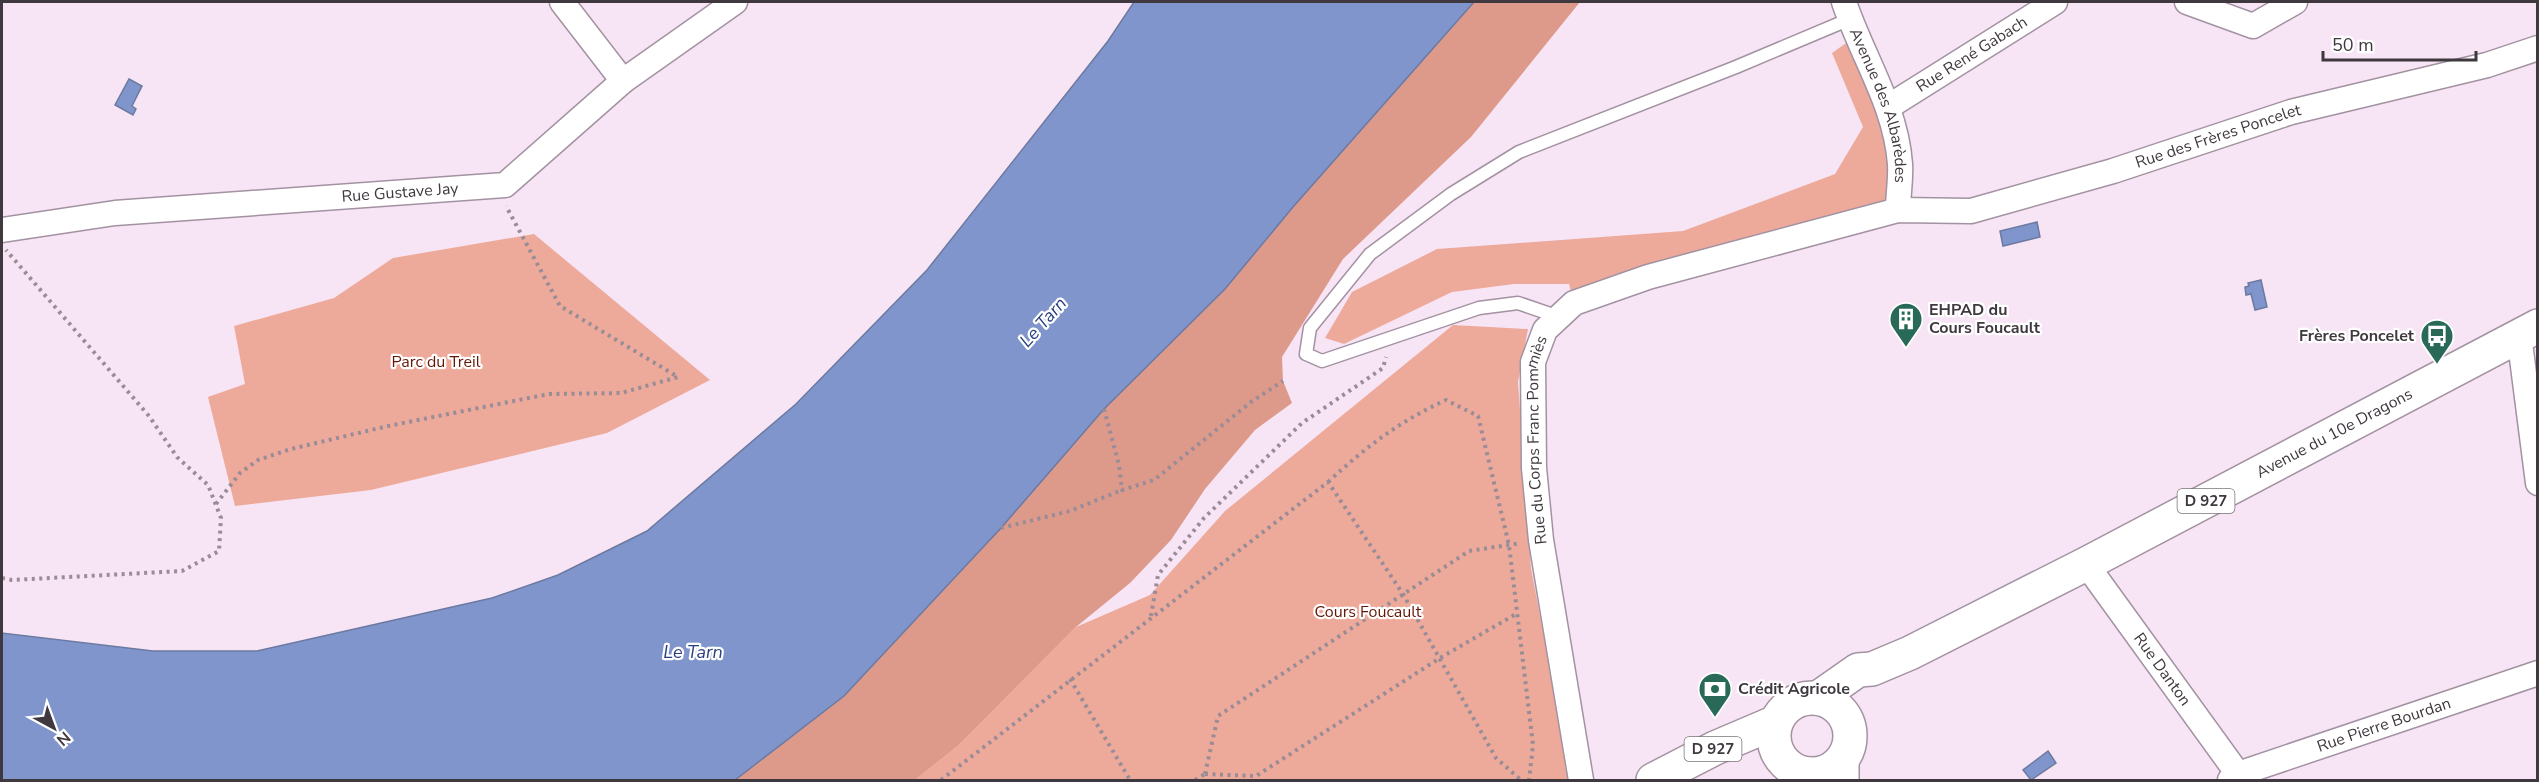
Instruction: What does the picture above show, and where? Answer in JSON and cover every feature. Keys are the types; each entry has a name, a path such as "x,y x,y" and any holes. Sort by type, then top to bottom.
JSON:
{"main road":[{"name":"Avenue du 10e Dragons","path":"1818,698 1858,670 1872,669 1910,653 2086,564 2528,330"},
{"path":"1847,721 1836,707 1818,698 1801,700 1789,706 1776,722 1774,739 1802,771 1842,770 1850,740 1847,721 1857,691 1872,669"},
{"name":"D 927","path":"1653,780 1715,748 1776,722"},
{"name":"D 927","path":"1680,780 1722,763 1747,758 1802,771"}],"street":[{"path":"562,2 623,81"},
{"name":"Rue Gustave Jay","path":"2,230 115,213 505,185 623,81 735,2"},
{"name":"Rue René Gabach","path":"1888,107 2055,2"},
{"path":"2187,2 2253,26 2295,2"},
{"name":"Avenue des Albarèdes","path":"1847,10 1888,107 1900,164 1898,210"},
{"name":"Rue des Frères Poncelet","path":"1898,210 1971,211 2113,171 2291,112 2487,65 2538,48"},
{"name":"Rue du Corps Franc Pommiès","path":"1581,780 1541,540 1534,468 1533,362 1545,330 1574,303 1648,277 1898,210"},
{"path":"2528,330 2538,483"},
{"name":"Rue Danton","path":"2086,564 2234,777"},
{"name":"Rue Pierre Bourdan","path":"2234,777 2538,673"}],"lane":[{"path":"1559,317 1518,303 1479,308 1322,361 1305,354 1310,328 1370,254 1451,194 1519,152 1736,67 1847,10"}],"path":[{"path":"216,504 240,473 258,460 291,449 388,426 549,394 621,393 678,377 560,306 512,221 497,186"},
{"path":"2,245 149,416 177,457 208,484 221,518 219,551 182,571 12,580 2,578"},
{"path":"1150,617 1158,575 1204,518 1302,423 1383,368 1392,338"},
{"path":"1001,528 1070,511 1154,480 1251,402 1283,381"},
{"path":"941,780 1328,482 1371,443 1412,416 1446,400 1478,416 1509,545 1533,745 1529,780"},
{"path":"1104,409 1119,465 1122,490"},
{"path":"1328,482 1403,594 1496,758 1521,780"},
{"path":"1205,774 1218,716 1469,551 1541,540"},
{"path":"1195,780 1205,774 1256,776 1440,658 1516,614"},
{"path":"1070,679 1130,780"}],"green space":[{"path":"1856,36 1888,107 1898,210 1574,303 1569,284 1514,284 1452,292 1344,344 1325,338 1352,292 1437,249 1683,231 1835,174 1863,127 1832,53"},
{"name":"Parc du Treil","path":"534,234 710,380 607,433 371,490 235,506 208,397 245,384 234,326 334,298 393,258"},
{"name":"Cours Foucault","path":"1453,325 1528,329 1518,382 1531,568 1571,780 915,780 959,745 1076,627 1150,595 1225,511"}],"shaded area":[{"path":"1474,2 1580,2 1471,137 1343,259 1282,357 1283,381 1292,403 1255,430 1205,489 1171,540 1130,583 1076,627 959,745 915,780 735,780 844,696 1104,409 1225,289 1293,207"}],"water":[{"name":"Le Tarn","path":"1134,2 1474,2 1293,207 1225,289 1104,409 1001,528 844,696 735,780 2,780 2,633 153,651 257,651 492,598 558,575 647,531 796,404 927,270 1108,41"},
{"path":"129,79 142,86 132,106 136,109 133,115 115,105"},
{"path":"2037,222 2040,237 2003,246 2000,231"},
{"path":"2261,280 2267,307 2255,310 2251,294 2246,295 2245,287 2249,286 2248,283"},
{"path":"2048,751 2056,763 2031,780 2023,770"}],"place":[{"name":"EHPAD du Cours Foucault","path":"1906,348"},
{"name":"Frères Poncelet","path":"2437,365"},
{"name":"Crédit Agricole","path":"1715,718"}]}
